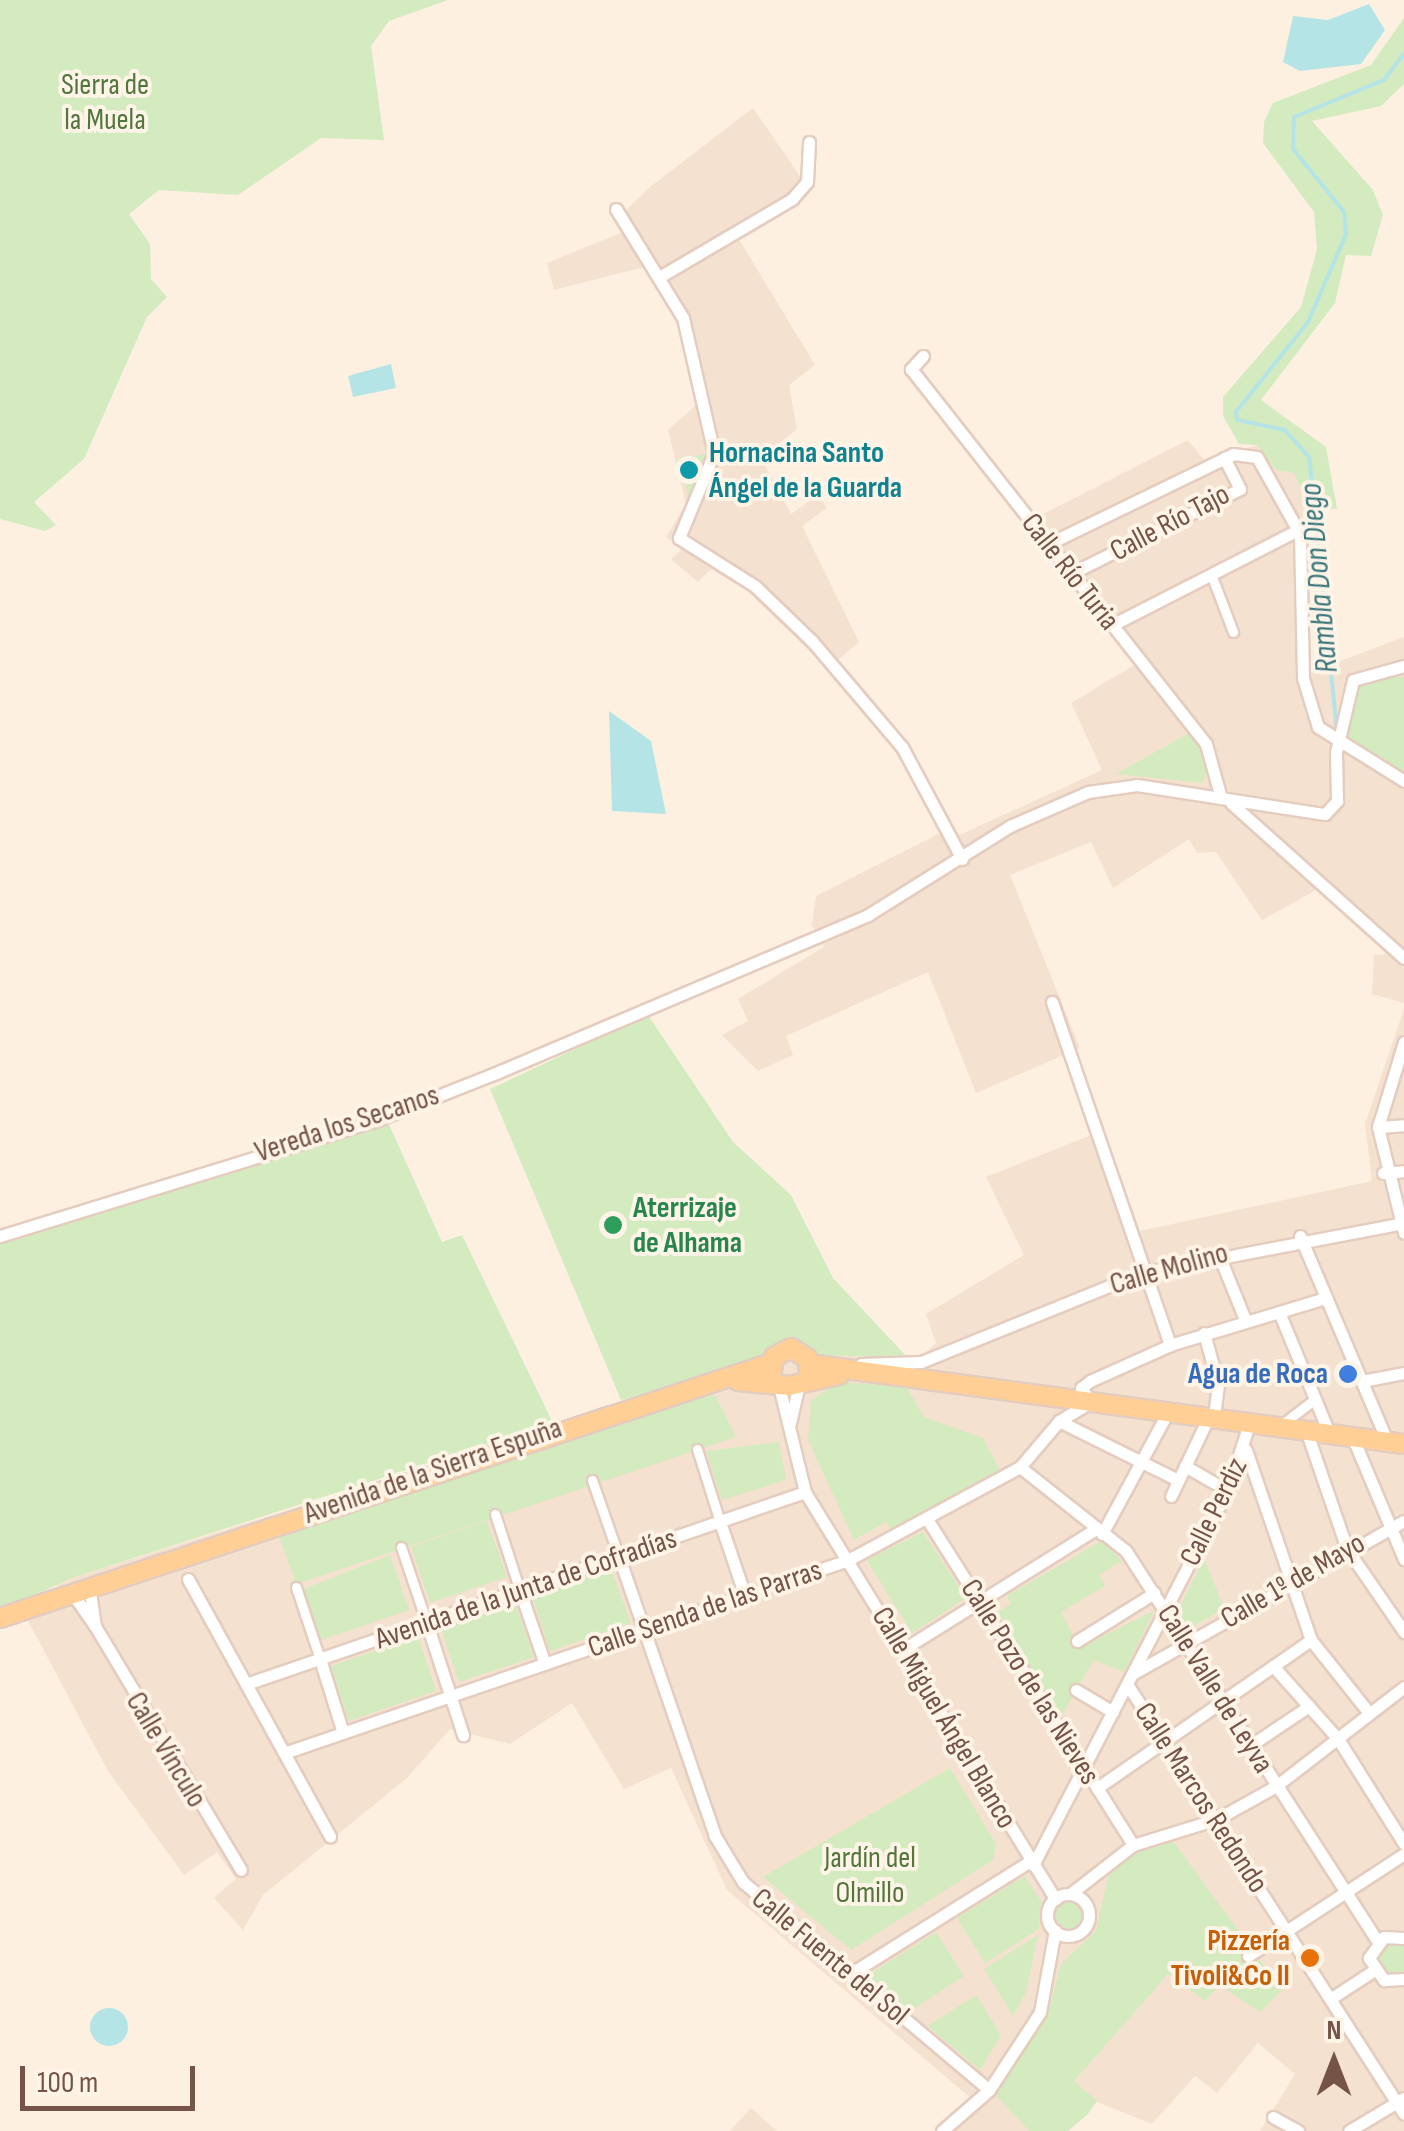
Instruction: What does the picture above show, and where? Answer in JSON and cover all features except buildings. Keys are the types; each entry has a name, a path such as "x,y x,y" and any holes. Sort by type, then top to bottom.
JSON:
{"main road":[{"path":"878,1374 801,1383 776,1375 784,1349 808,1361 878,1374 1396,1442"},
{"path":"801,1383 808,1361"},
{"name":"Avenida de la Sierra Espuña","path":"0,1618 80,1590 90,1577 146,1568 723,1382 776,1375"}],"street":[{"path":"661,276 792,200 807,182 809,142"},
{"path":"616,209 661,276 688,331 714,453 679,538 755,586 812,641 902,747 962,859"},
{"name":"Calle Río Turia","path":"924,356 910,369 1206,744 1226,800"},
{"path":"1048,544 1224,458 1246,452 1266,465 1298,530 1303,678 1318,726 1339,743 1404,781"},
{"name":"Calle Río Tajo","path":"1072,573 1240,489 1224,458"},
{"path":"1112,625 1298,530"},
{"path":"1211,574 1233,632"},
{"path":"1339,743 1353,680 1404,666"},
{"name":"Vereda los Secanos","path":"0,1236 377,1120 868,915 1034,813 1114,784 1325,814 1337,801 1339,743"},
{"path":"1226,800 1404,958"},
{"path":"1052,1002 1141,1272 1170,1345"},
{"path":"1403,1226 1383,1173 1378,1127 1404,1044"},
{"path":"1390,1082 1404,1080"},
{"path":"1378,1127 1404,1125"},
{"path":"1383,1173 1404,1171"},
{"name":"Calle Molino","path":"808,1361 900,1365 944,1353 1141,1272 1300,1236 1403,1226"},
{"path":"1300,1236 1362,1381 1396,1442"},
{"path":"1218,1253 1246,1322"},
{"path":"1091,1402 1083,1385 1170,1345 1326,1298"},
{"path":"1279,1312 1329,1433"},
{"path":"1170,1496 1211,1418 1218,1384 1204,1334"},
{"path":"942,1381 936,1368 944,1353"},
{"path":"1362,1381 1404,1373"},
{"name":"Calle Miguel Ángel Blanco","path":"776,1375 805,1492 1054,1899"},
{"name":"Calle Miguel Ángel Blanco","path":"789,1427 801,1383"},
{"path":"1279,1427 1315,1399"},
{"name":"Calle Senda de las Parras","path":"284,1753 848,1560 1020,1467 1059,1420 1091,1402"},
{"path":"902,1650 1099,1532 1168,1412"},
{"path":"1059,1420 1178,1480"},
{"name":"Calle Perdiz","path":"1032,1863 1246,1450 1249,1424"},
{"path":"1306,1430 1346,1548 1404,1632"},
{"path":"1352,1436 1384,1529 1404,1559"},
{"path":"697,1449 745,1596"},
{"path":"1246,1450 1310,1640 1369,1713"},
{"path":"1185,1466 1215,1483"},
{"name":"Calle Valle de Leyva","path":"1020,1467 1099,1532 1154,1592 1377,1941"},
{"path":"592,1480 619,1557"},
{"name":"Avenida de la Junta de Cofradías","path":"246,1684 805,1492"},
{"path":"495,1514 545,1664"},
{"name":"Calle Pozo de las Nieves","path":"927,1519 1133,1845"},
{"name":"Calle 1º de Mayo","path":"1130,1679 1346,1548 1404,1521"},
{"path":"401,1547 463,1735"},
{"name":"Calle Fuente del Sol","path":"619,1557 729,1862 850,1974 989,2090"},
{"path":"188,1579 330,1836"},
{"path":"296,1587 343,1732"},
{"name":"Calle Vínculo","path":"80,1590 95,1626 241,1870"},
{"name":"Calle Vínculo","path":"80,1590 95,1626"},
{"path":"1078,1641 1154,1592"},
{"path":"1097,1788 1310,1640"},
{"path":"1274,1666 1338,1739 1404,1844"},
{"name":"Calle Marcos Redondo","path":"1130,1679 1288,1934 1402,2105"},
{"path":"947,2130 989,2090 1040,2012 1054,1956 1054,1930 1048,1914 1054,1899 1070,1894 1133,1845 1216,1819 1276,1786 1404,1688"},
{"path":"1076,1690 1113,1712"},
{"path":"1251,1745 1309,1706"},
{"path":"1248,1956 1288,1934 1404,1854"},
{"path":"850,1974 1032,1863"},
{"path":"1054,1956 1072,1935 1086,1926 1087,1906 1104,1868"},
{"path":"1070,1894 1087,1906"},
{"path":"1054,1930 1072,1935"},
{"path":"1373,1971 1377,1941 1404,1938"},
{"path":"1330,1998 1373,1971 1404,1978"},
{"path":"1349,2131 1402,2105"},
{"path":"1273,2117 1298,2131"}],"shaded area":[{"path":"753,108 808,188 737,236 815,365 789,385 797,429 761,458 791,514 818,495 827,508 802,526 859,642 828,668 746,590 711,569 698,582 671,559 682,549 666,537 686,504 668,430 695,406 679,321 648,266 554,290 547,263 623,232 616,220 650,187"},
{"path":"1188,440 1204,460 1257,445 1276,470 1294,473 1310,509 1306,674 1404,637 1404,1003 1372,994 1374,955 1389,954 1318,889 1262,920 1216,852 1197,853 1189,839 1113,888 1091,842 1010,875 1080,1048 976,1093 928,972 786,1036 793,1055 758,1071 722,1035 748,1021 738,999 824,947 812,925 816,896 952,827 957,836 1102,770 1071,703 1136,664 1026,523"},
{"path":"1404,1009 1404,2131 1260,2131 1295,2074 1258,2043 1217,2093 1195,2076 1152,2124 1097,2102 1068,2131 934,2131 973,2100 727,1890 671,1768 624,1789 572,1703 510,1744 450,1729 407,1778 263,1895 243,1930 214,1898 236,1879 217,1852 184,1875 108,1771 19,1604 75,1577 743,1367 783,1342 822,1355 922,1356 936,1343 926,1314 1024,1255 986,1177 1104,1130 1140,1231 1372,1181 1365,1124"},
{"path":"751,2108 777,2131 730,2131"}],"green space":[{"name":"Sierra de la Muela","path":"0,0 448,0 389,21 371,46 384,140 321,138 238,195 159,190 129,214 150,244 151,279 167,297 147,317 84,459 34,502 56,525 45,531 0,519"},
{"path":"1404,18 1404,84 1381,106 1312,121 1373,190 1383,215 1371,256 1346,255 1335,303 1261,400 1326,447 1337,509 1310,509 1294,473 1276,470 1257,445 1239,444 1223,416 1223,397 1301,307 1317,249 1314,212 1263,143 1264,122 1273,103 1371,65"},
{"path":"705,454 705,469 688,498 682,459"},
{"path":"1383,676 1404,677 1404,772 1347,736 1357,686"},
{"path":"1191,732 1208,769 1202,783 1116,774"},
{"path":"648,1015 733,1142 791,1195 833,1278 908,1358 822,1355 783,1342 743,1367 621,1400 490,1089"},
{"path":"387,1120 442,1242 462,1235 553,1423 75,1577 0,1610 0,1242"},
{"path":"838,1382 906,1386 924,1417 983,1438 1001,1472 892,1531 886,1522 854,1540 808,1440 811,1401"},
{"path":"715,1395 736,1437 296,1584 279,1536 612,1419"},
{"path":"779,1442 786,1480 722,1500 706,1451"},
{"path":"487,1521 507,1577 430,1603 411,1547"},
{"path":"923,1532 966,1598 912,1633 867,1560"},
{"path":"1101,1541 1122,1561 1099,1575 1105,1586 1061,1612 1080,1648 1155,1610 1124,1672 1094,1660 1060,1718 998,1612 1011,1604 1007,1596"},
{"path":"390,1555 409,1610 321,1640 304,1589"},
{"path":"1204,1558 1224,1608 1189,1629 1178,1611"},
{"path":"611,1569 631,1623 550,1651 532,1596"},
{"path":"515,1603 534,1657 459,1682 441,1629"},
{"path":"418,1636 436,1691 349,1721 331,1666"},
{"name":"Jardín del Olmillo","path":"950,1768 996,1844 993,1860 851,1950 763,1877"},
{"path":"1173,1841 1282,1990 1260,2012 1219,1985 1205,2001 1168,1974 1074,2081 1097,2101 1088,2114 1068,2131 1029,2131 995,2094 1047,2017 1061,1964 1095,1932 1110,1871 1137,1849"},
{"path":"1025,1876 1041,1901 1039,1929 985,1963 957,1918"},
{"path":"1069,1902 1079,1906 1083,1916 1079,1926 1069,1930 1059,1926 1055,1916 1059,1906"},
{"path":"936,1932 964,1976 910,2011 867,1976"},
{"path":"1038,1935 1026,1992 1013,2016 984,1969"},
{"path":"1404,1941 1404,1974 1383,1975 1373,1954 1380,1943"},
{"path":"976,1995 1001,2035 980,2070 928,2026"}],"water":[{"path":"1369,4 1385,30 1361,64 1300,71 1283,62 1293,16 1328,20"},
{"path":"391,364 396,388 353,397 348,376"},
{"path":"609,711 651,741 666,814 612,811"},
{"path":"109,2008 123,2013 128,2027 123,2041 109,2046 95,2041 90,2027 95,2013"}],"waterway":[{"name":"Rambla Don Diego","path":"1337,731 1309,457 1285,430 1237,420 1236,412 1308,322 1346,234 1344,212 1293,149 1294,117 1384,80 1404,53"}],"place":[{"name":"Hornacina Santo Ángel de la Guarda","path":"689,470"},
{"name":"Aterrizaje de Alhama","path":"613,1225"},
{"name":"Agua de Roca","path":"1348,1374"},
{"name":"Pizzería Tivoli&Co II","path":"1310,1958"}]}
